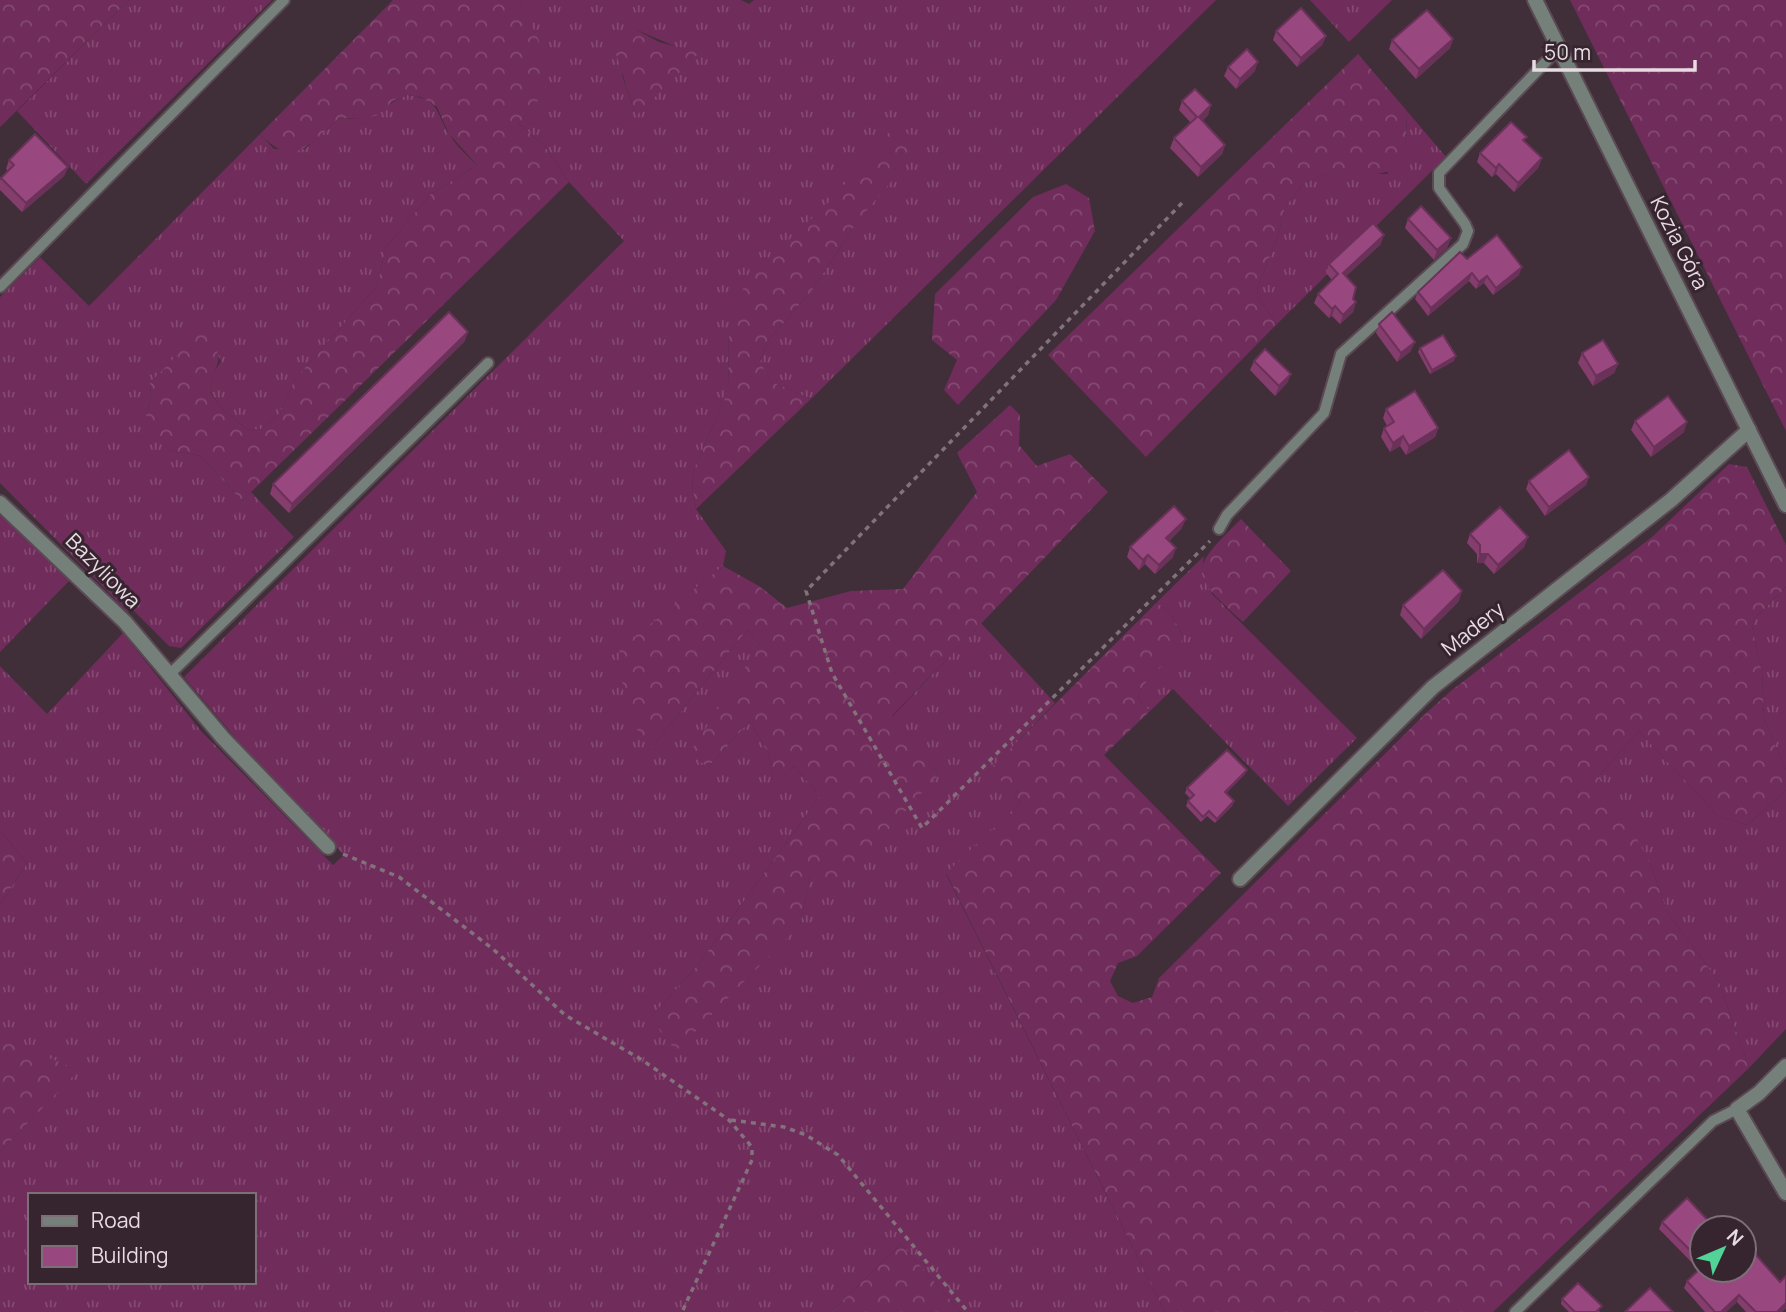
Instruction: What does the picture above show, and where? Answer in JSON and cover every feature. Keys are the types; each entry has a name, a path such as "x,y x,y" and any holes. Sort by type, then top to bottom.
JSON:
{"street":[{"name":"Kozia Góra","path":"1535,0 1786,505"},
{"name":"Madery","path":"1240,880 1433,687 1671,500 1749,430"},
{"name":"Bazyliowa","path":"0,503 125,622 171,673 223,738 328,847"},
{"path":"1786,1066 1759,1093 1737,1109 1786,1193"}],"lane":[{"path":"0,287 284,0"},
{"path":"1219,529 1227,515 1324,413 1341,354 1462,244 1468,231 1439,188 1439,173 1559,48"},
{"path":"171,673 488,363"},
{"path":"1516,1312 1713,1121 1737,1109"}],"path":[{"path":"1182,203 806,592 832,673 922,828 1199,553 1219,529"},
{"path":"328,847 399,877 493,949 565,1015 642,1060 729,1120 752,1147 752,1160 682,1312"},
{"path":"729,1120 784,1127 806,1135 838,1155 968,1312"}],"green space":[{"path":"0,0 129,0 0,127"},
{"path":"129,0 272,0 86,184 17,111"},
{"path":"393,0 521,0 544,55 547,78 543,93 519,124 544,145 569,182 242,501 201,456 168,450 154,438 146,415 151,398 150,383 203,328 218,354 210,392 220,407 248,430 261,429 280,413 295,379 377,286 386,247 431,194 477,165 449,134 437,107 421,97 407,95 393,101 378,115 363,119 339,118 310,144 292,152 272,145 260,134"},
{"path":"521,0 741,0 749,4 754,0 1216,0 811,399 770,381 760,362 767,342 812,290 857,222 888,133 729,330 728,391 694,469 692,485 696,509 726,551 723,566 619,650 651,748 747,630 760,644 708,767 750,721 769,754 774,788 794,766 820,796 697,966 650,1018 800,925 810,876 938,775 892,717 981,623 1055,703 991,769 1021,802 946,874 1165,1312 961,1312 901,1244 831,1312 0,1312 0,1152 78,1070 5,1041 0,1035 0,905 27,863 0,830 0,666 47,714 123,633 201,731 333,865 344,855 254,760 184,677 624,241 569,182 544,145 519,124 545,89","holes":["637,30 674,46 636,115 622,75"]},
{"path":"1310,0 1392,0 1349,42"},
{"path":"1570,0 1786,0 1786,431 1781,421"},
{"path":"627,30 637,30 659,42 699,53 636,116 616,54 618,35"},
{"path":"1358,54 1407,111 1406,140 1395,170 1369,176 1327,174 1304,183 1285,207 1277,239 1258,286 1257,296 1277,324 1146,457 1048,355"},
{"path":"407,95 426,100 436,108 454,141 477,165 431,194 386,247 377,286 295,379 280,413 261,429 248,430 220,407 210,391 213,374 221,361 203,329 150,383 151,398 146,415 168,450 201,456 242,501 251,492 294,537 181,648 169,646 132,609 128,612 0,483 0,297 40,257 89,306 260,134 274,149 305,149 339,118 371,116"},
{"path":"1407,111 1446,157 1277,324 1257,296 1285,207 1304,183 1327,174 1387,174 1406,140"},
{"path":"901,128 914,139 916,152 857,222 812,290 767,342 760,361 770,381 811,399 696,509 692,485 694,469 728,391 729,330 740,294 750,277 832,199 888,133"},
{"path":"1066,184 1089,198 1095,231 1056,300 958,405 944,390 957,360 932,340 935,294 1033,197"},
{"path":"1010,405 1020,415 1019,445 1037,466 1070,454 1108,492 892,716 938,775 841,882 810,876 800,925 676,1051 650,1018 697,966 820,796 794,766 774,789 769,754 750,721 708,767 689,754 760,644 747,630 651,748 626,715 619,649 723,566 759,586 787,608 851,591 903,589 977,492 957,453"},
{"path":"1729,464 1747,467 1786,545 1786,587 1756,617 1752,626 1762,673 1764,719 1786,770 1786,790 1747,825 1718,816 1639,731 1598,777 1633,831 1651,865 1667,912 1719,982 1749,1068 1493,1312 1165,1312 946,873 1021,802 990,769 1157,602 1172,616 1183,635 1180,644 1138,695 1140,702 1150,711 1104,755 1221,873 1137,956 1118,963 1110,981 1118,996 1133,1003 1152,997 1159,978 1425,714 1452,690 1652,537"},
{"path":"0,513 70,580 0,652"},
{"path":"1241,519 1291,571 1243,622 1212,592 1204,581 1202,571 1204,561 1212,550"},
{"path":"1204,556 1202,569 1212,594 1357,738 1288,806 1173,689 1150,711 1140,702 1138,695 1143,687 1175,651 1183,635 1172,616 1157,602"},
{"path":"1786,587 1786,770 1764,719 1762,673 1752,626 1756,617"},
{"path":"1639,731 1718,816 1747,825 1786,790 1786,1029 1749,1068 1719,982 1667,912 1651,865 1598,777"},
{"path":"0,830 27,863 0,905"},
{"path":"0,1035 6,1041 79,1070 0,1152"},
{"path":"901,1244 961,1312 831,1312"}],"building":[{"path":"1301,8 1326,36 1301,58 1276,31"},
{"path":"1427,10 1453,39 1419,69 1392,40"},
{"path":"1247,49 1258,62 1240,79 1228,67"},
{"path":"1195,89 1211,105 1199,117 1225,145 1201,167 1174,138 1197,117 1182,101"},
{"path":"1511,122 1527,137 1523,140 1542,158 1518,183 1499,164 1496,168 1480,153"},
{"path":"35,134 68,167 26,203 1,178 14,165 9,160"},
{"path":"1421,206 1451,238 1437,250 1408,219"},
{"path":"1373,223 1384,235 1343,273 1356,287 1353,299 1356,302 1343,315 1335,306 1332,309 1318,294 1338,274 1329,264"},
{"path":"1497,235 1522,267 1496,288 1487,276 1479,282 1472,273 1431,308 1418,292 1460,252 1467,259"},
{"path":"449,312 468,332 292,504 273,484"},
{"path":"1392,312 1415,342 1401,353 1379,324"},
{"path":"1443,335 1456,356 1432,370 1420,348"},
{"path":"1603,340 1618,364 1596,376 1582,353"},
{"path":"1265,349 1291,374 1279,386 1254,361"},
{"path":"1415,391 1438,428 1409,446 1403,436 1393,443 1384,428 1394,422 1386,409"},
{"path":"1668,396 1687,422 1654,447 1635,421"},
{"path":"1569,450 1589,477 1549,507 1529,481"},
{"path":"1174,506 1186,519 1166,538 1176,548 1159,565 1148,555 1143,560 1130,547"},
{"path":"1500,507 1528,537 1498,565 1488,554 1480,554 1480,545 1470,534"},
{"path":"1443,570 1462,591 1424,629 1403,605"},
{"path":"1227,750 1247,770 1225,792 1234,801 1217,819 1209,811 1203,817 1188,801 1194,795 1187,788"},
{"path":"1687,1198 1702,1214 1688,1214 1688,1248 1662,1222"},
{"path":"1758,1257 1780,1282 1786,1276 1786,1303 1777,1312 1756,1312 1739,1295 1721,1312 1715,1312 1690,1284 1758,1284"},
{"path":"1578,1283 1602,1306 1596,1312 1575,1312 1562,1299"},
{"path":"1650,1288 1673,1312 1625,1312"}]}
